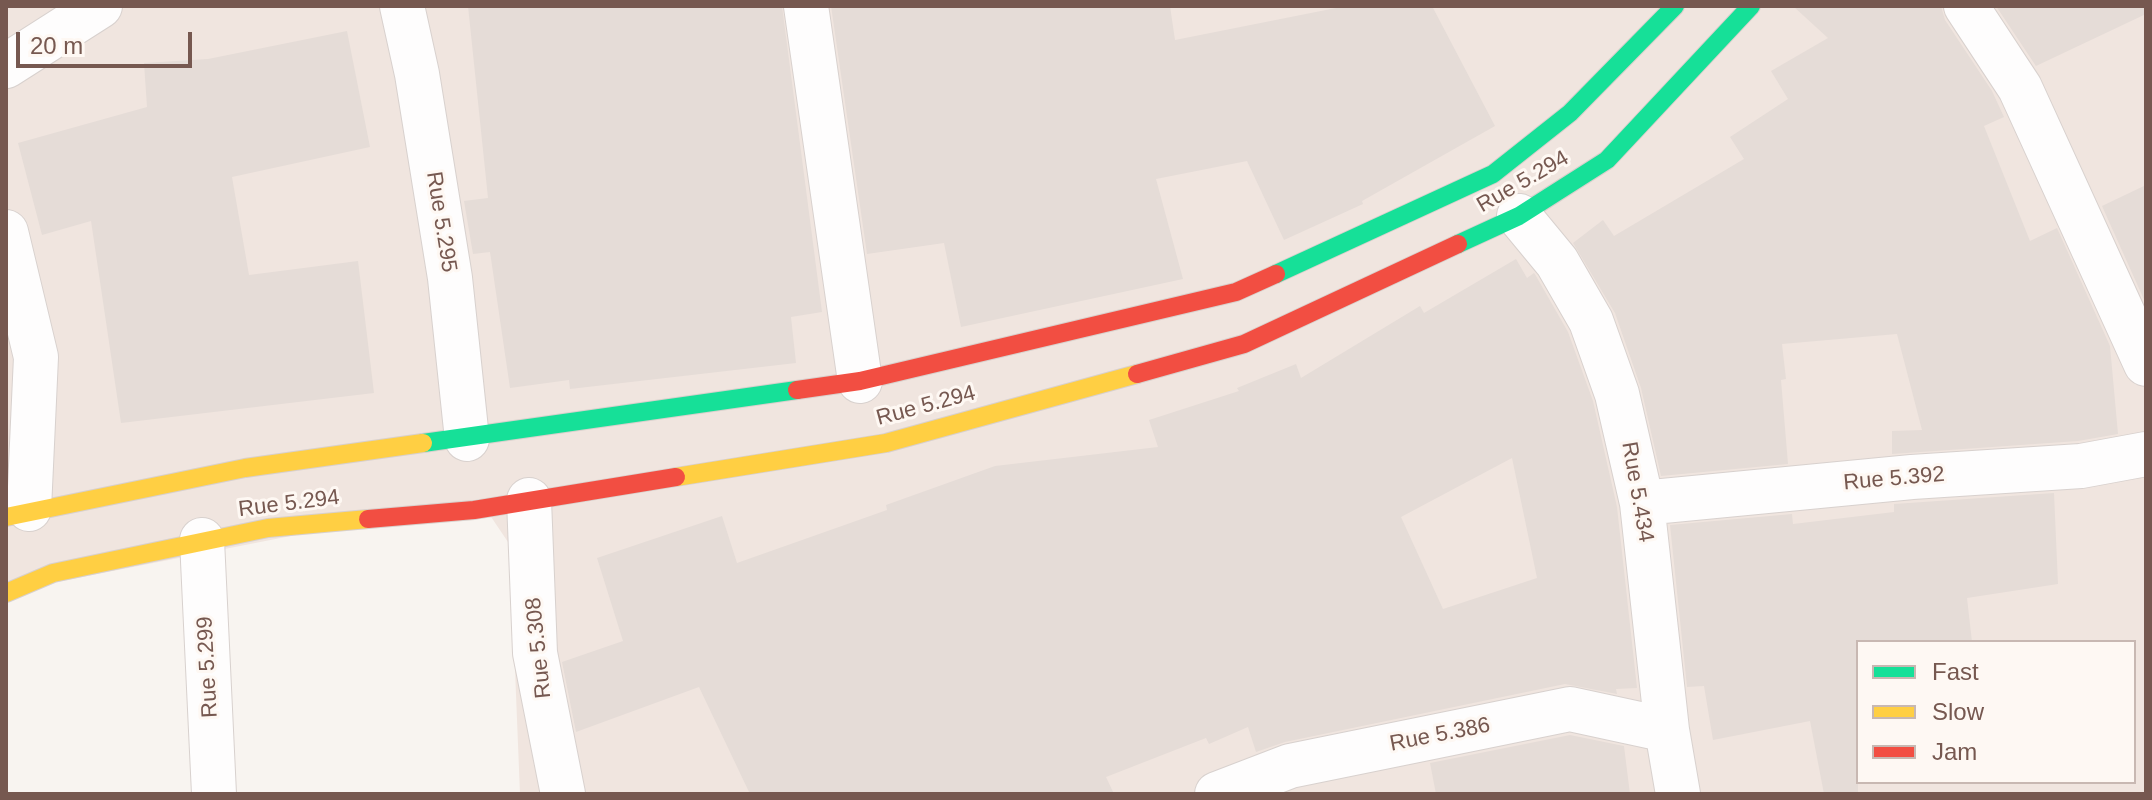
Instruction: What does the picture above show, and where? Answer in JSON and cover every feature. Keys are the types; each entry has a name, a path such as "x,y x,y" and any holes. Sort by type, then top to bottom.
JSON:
{"main road":[{"name":"Rue 5.294","path":"18,513 245,468 860,381 1236,292 1493,174 1570,113 1675,6"},
{"name":"Rue 5.294","path":"6,593 53,573 268,528 474,510 886,443 1244,344 1519,216 1607,160 1751,6"}],"street":[{"path":"6,66 100,6"},
{"name":"Rue 5.295","path":"402,6 417,74 450,278 467,439"},
{"path":"806,6 860,381"},
{"path":"1966,6 2020,88 2146,364"},
{"name":"Rue 5.434","path":"1519,216 1557,262 1591,321 1617,394 1642,503 1667,730 1678,794"},
{"path":"6,232 36,357 18,513"},
{"name":"Rue 5.392","path":"1642,503 1912,477 2081,466 2146,454"},
{"name":"Rue 5.308","path":"529,500 535,653 563,794"},
{"name":"Rue 5.299","path":"202,540 214,794"},
{"name":"Rue 5.386","path":"1217,794 1290,766 1570,709 1667,730"}],"shaded area":[{"path":"6,6 2146,6 2146,794 520,794 510,545 479,499 6,592"}],"building":[{"path":"468,6 782,6 822,312 791,317 796,363 570,389 569,380 510,388 490,252 473,254 464,201 488,198"},
{"path":"831,6 1170,6 1175,40 1346,6 1432,6 1495,126 1362,201 1363,204 1284,240 1247,161 1156,179 1183,279 961,327 944,243 867,254"},
{"path":"1793,6 1941,6 1945,20 1992,91 2004,117 1984,126 2030,241 2057,228 2110,346 2118,434 2078,441 1892,454 1892,431 1922,430 1897,334 1782,344 1786,379 1781,380 1788,464 1661,476 1641,388 1615,313 1573,243 1603,220 1614,236 1744,159 1730,137 1788,99 1771,71 1828,38"},
{"path":"1996,6 2146,6 2146,14 2036,66"},
{"path":"347,31 370,147 232,177 249,275 358,261 374,393 121,423 91,221 42,235 18,143 147,107 144,63 208,59"},
{"path":"2146,185 2146,304 2102,206"},
{"path":"1516,259 1527,278 1534,273 1568,332 1593,401 1617,507 1637,688 1616,689 1617,694 1565,684 1285,742 1256,752 1248,727 1209,744 1206,738 1106,777 1114,794 750,794 699,687 576,732 562,662 623,641 597,558 722,516 737,563 887,510 886,505 995,466 1158,447 1149,420 1239,391 1237,388 1296,364 1301,378 1420,306 1424,313","holes":["1512,458 1537,578 1443,609 1401,517"]},
{"path":"2054,493 2058,584 1967,598 1972,640 1856,640 1858,794 1824,794 1810,721 1713,740 1704,686 1687,687 1670,525 1792,514 1793,524 1894,512 1894,504"},
{"path":"1570,735 1624,746 1630,794 1436,794 1430,763"}],"traffic: fast":[{"path":"1276,274 1493,174 1570,113 1675,6"},
{"path":"1458,244 1519,216 1607,160 1751,6"},
{"path":"423,443 797,390"}],"traffic: slow":[{"path":"676,477 886,443 1137,374"},
{"path":"6,517 245,468 423,443"},
{"path":"6,593 53,573 268,528 368,519"}],"traffic: jam":[{"path":"1137,374 1244,344 1458,244"},
{"path":"797,390 860,381 1236,292 1276,274"},
{"path":"368,519 474,510 676,477"}]}
